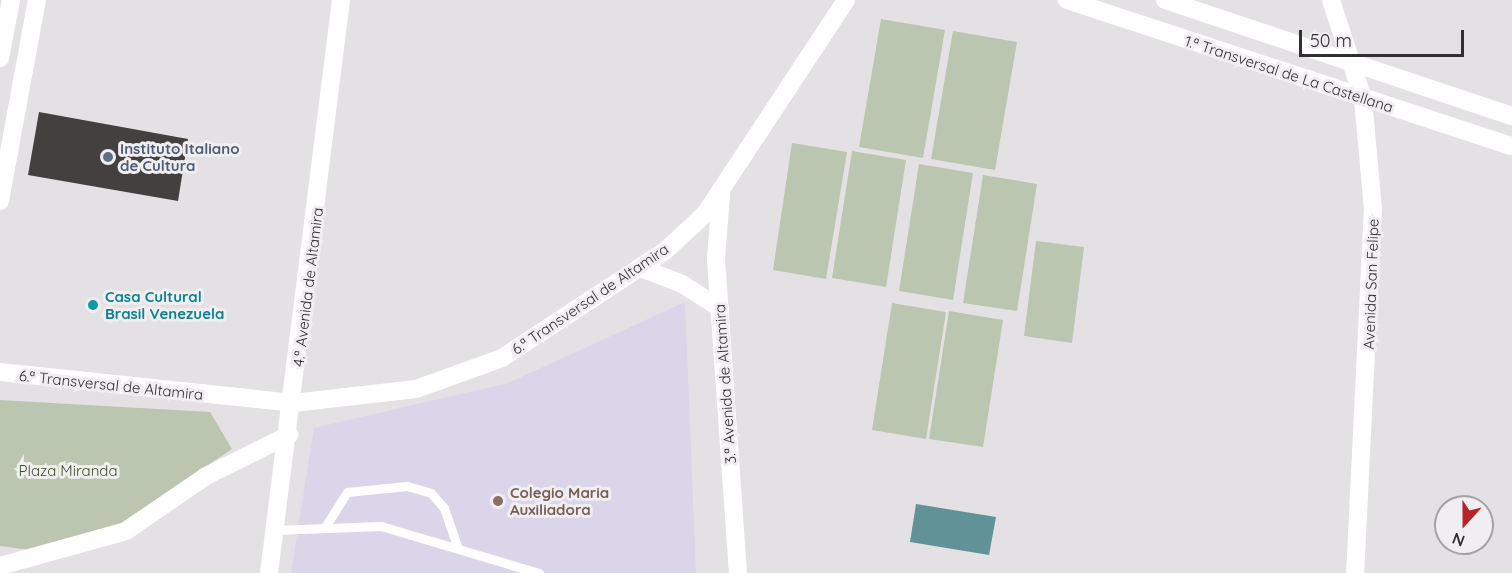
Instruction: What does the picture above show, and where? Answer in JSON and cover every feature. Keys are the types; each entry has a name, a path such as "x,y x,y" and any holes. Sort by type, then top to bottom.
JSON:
{"street":[{"path":"0,58 10,0"},
{"path":"0,201 37,0"},
{"name":"4.ª Avenida de Altamira","path":"269,573 289,435 341,0"},
{"name":"6.ª Transversal de Altamira","path":"0,372 293,403 416,389 502,358 641,268 687,232 721,195 846,0"},
{"name":"1.ª Transversal de La Castellana","path":"1067,0 1362,99 1512,146"},
{"name":"1.ª Transversal de La Castellana","path":"1165,0 1512,117"},
{"name":"Avenida San Felipe","path":"1331,0 1362,99 1373,219 1355,573"},
{"name":"3.ª Avenida de Altamira","path":"721,195 720,308 738,573"},
{"path":"641,268 682,284 720,308"},
{"path":"0,566 126,531 206,476 289,435"}],"lane":[{"path":"325,527 347,492 407,486 437,500 457,545"},
{"path":"275,530 381,526 457,545 540,573"}],"shaded area":[{"name":"Colegio Maria Auxiliadora","path":"685,302 696,573 291,573 314,428 508,383"}],"green space":[{"path":"881,19 945,30 923,158 859,147"},
{"path":"953,31 1017,42 995,170 931,159"},
{"path":"792,143 847,152 826,279 773,270"},
{"path":"852,151 906,160 886,287 832,278"},
{"path":"919,164 973,173 953,300 899,291"},
{"path":"983,175 1037,184 1017,311 963,303"},
{"path":"1036,241 1084,247 1072,343 1024,336"},
{"path":"892,303 946,312 926,439 872,430"},
{"path":"949,311 1003,320 983,447 929,439"},
{"name":"Plaza Miranda","path":"0,400 210,412 232,449 118,525 37,551 0,546"}],"water":[{"path":"916,504 996,517 989,555 910,542"}],"building":[{"name":"Instituto Italiano de Cultura","path":"39,112 188,139 178,201 28,175"}],"place":[{"name":"Instituto Italiano de Cultura","path":"108,157"},
{"name":"Casa Cultural Brasil Venezuela","path":"93,305"},
{"name":"Colegio Maria Auxiliadora","path":"498,501"}]}
